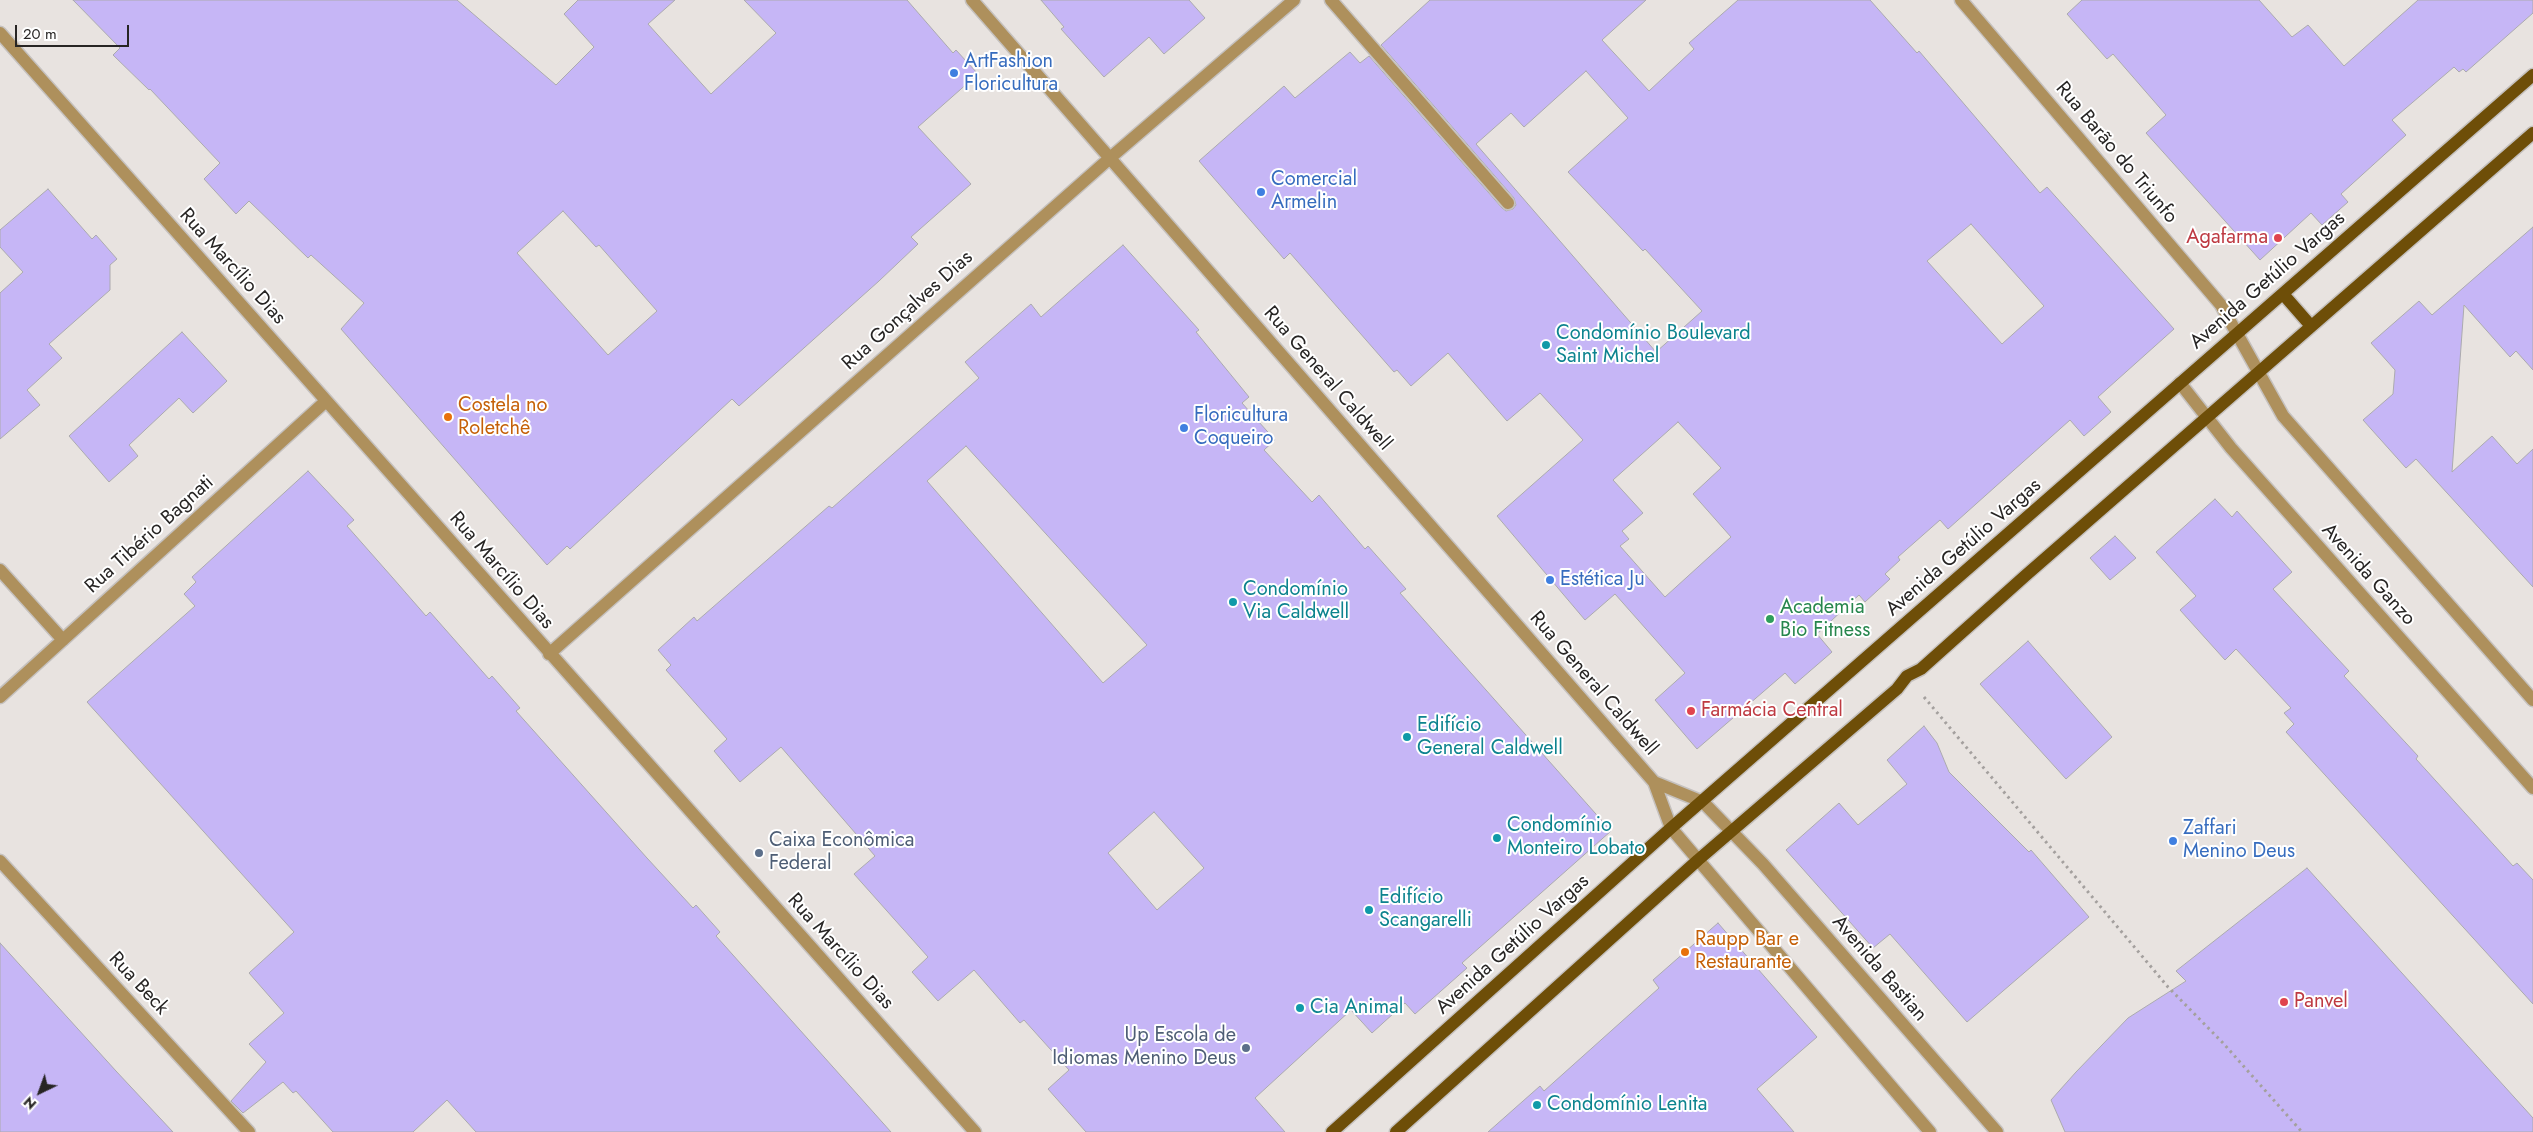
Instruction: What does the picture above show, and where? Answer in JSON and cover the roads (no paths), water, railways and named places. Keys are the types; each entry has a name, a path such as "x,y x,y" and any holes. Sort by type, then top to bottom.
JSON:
{"main road":[{"name":"Avenida Getúlio Vargas","path":"1332,1132 1671,828 2533,75"},
{"path":"1396,1132 1698,860 1897,689 1907,676 1921,669 2533,133"},
{"path":"2283,294 2312,326"}],"street":[{"name":"Rua General Caldwell","path":"972,0 1654,782 1671,828 1698,860"},
{"name":"Rua Gonçalves Dias","path":"549,654 1110,158 1294,0"},
{"path":"1331,0 1508,203"},
{"name":"Rua Barão do Triunfo","path":"1961,0 2221,305 2237,333"},
{"name":"Rua Marcílio Dias","path":"0,33 975,1132"},
{"name":"Avenida Ganzo","path":"2237,333 2283,416 2533,700"},
{"name":"Avenida Ganzo","path":"2180,382 2231,448 2533,788"},
{"name":"Rua Tibério Bagnati","path":"0,696 326,401"},
{"path":"0,570 63,640"},
{"name":"Rua General Caldwell","path":"1654,782 1703,802 1731,831"},
{"name":"Avenida Bastian","path":"1731,831 1998,1132"},
{"path":"1698,860 1930,1132"},
{"name":"Rua Beck","path":"0,861 249,1132"}],"place":[{"name":"ArtFashion Floricultura","path":"954,73"},
{"name":"Comercial Armelin","path":"1261,192"},
{"name":"Agafarma","path":"2278,238"},
{"name":"Condomínio Boulevard Saint Michel","path":"1546,345"},
{"name":"Costela no Roletchê","path":"448,417"},
{"name":"Floricultura Coqueiro","path":"1184,428"},
{"name":"Estética Ju","path":"1550,580"},
{"name":"Condomínio Via Caldwell","path":"1233,602"},
{"name":"Academia Bio Fitness","path":"1770,619"},
{"name":"Farmácia Central","path":"1691,711"},
{"name":"Edifício General Caldwell","path":"1407,737"},
{"name":"Condomínio Monteiro Lobato","path":"1497,838"},
{"name":"Zaffari Menino Deus","path":"2173,841"},
{"name":"Caixa Econômica Federal","path":"759,853"},
{"name":"Edifício Scangarelli","path":"1369,910"},
{"name":"Raupp Bar e Restaurante","path":"1685,952"},
{"name":"Panvel","path":"2284,1002"},
{"name":"Cia Animal","path":"1300,1008"},
{"name":"Up Escola de Idiomas Menino Deus","path":"1246,1048"},
{"name":"Condomínio Lenita","path":"1537,1105"}]}
